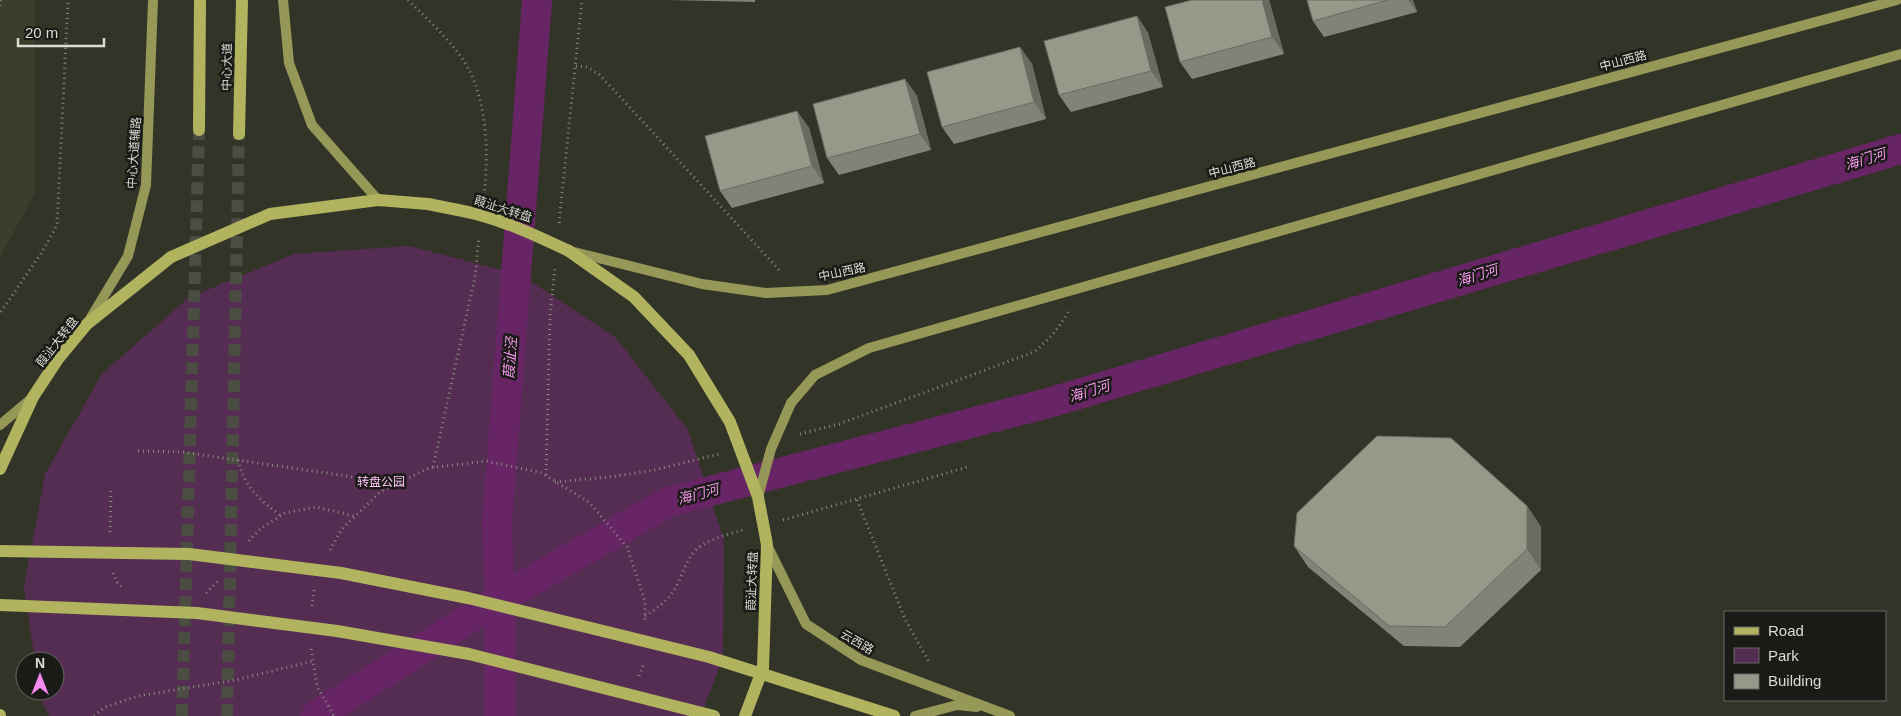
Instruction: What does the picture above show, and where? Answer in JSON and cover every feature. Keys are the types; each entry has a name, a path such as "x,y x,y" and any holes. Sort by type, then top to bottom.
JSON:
{"main road":[{"name":"中心大道辅路","path":"87,324 128,256 146,186 153,0"},
{"path":"199,130 200,0"},
{"name":"中心大道","path":"239,134 242,0"},
{"path":"283,0 289,63 312,125 378,200"},
{"name":"中山西路","path":"569,251 702,284 766,293 828,290 1897,0"},
{"path":"758,497 771,449 791,403 815,375 869,348 1901,54"},
{"name":"葭沚大转盘","path":"0,469 33,397 58,359 87,324 171,257 270,214 378,200 428,204 477,213 524,230 569,251 634,297 689,355 730,422 758,497 766,542 763,668 745,716"},
{"path":"0,425 33,397"},
{"name":"云西路","path":"766,542 806,624 860,660 1010,716"},
{"path":"0,551 189,554 341,573 468,598 709,657 894,716"},
{"path":"0,605 197,613 337,631 469,654 714,716"},
{"path":"915,716 957,705 992,710"}],"path":[{"path":"0,0 0,6"},
{"path":"1,312 42,252 57,225 68,0"},
{"path":"576,66 587,67 600,75 798,291"},
{"path":"792,436 839,424 1034,352 1062,324 1078,288"},
{"path":"138,451 182,452 396,484"},
{"path":"555,482 609,477 650,470 726,452"},
{"path":"238,460 242,475 258,498 280,516"},
{"path":"328,554 341,530 380,492 429,468 486,461 542,473 590,503 626,548 638,582"},
{"path":"782,520 968,467"},
{"path":"857,500 905,619 944,691"},
{"path":"645,616 663,604 674,591 684,566 695,551 718,537 746,530"},
{"path":"310,614 314,587"},
{"path":"309,642 317,686 334,716"},
{"path":"94,716 105,707 138,696 236,680 313,661"}],"shaded area":[{"path":"0,0 35,0 35,193 0,257"}],"green space":[{"name":"转盘公园","path":"409,246 521,275 616,338 688,430 724,540 723,657 701,716 49,716 42,701 65,701 65,651 34,651 24,587 45,474 102,374 188,298 294,254"}],"building":[{"path":"1192,0 1262,0 1272,37 1180,62 1165,7"},
{"path":"1307,0 1388,0 1313,21"},
{"path":"1137,16 1151,71 1059,95 1044,41"},
{"path":"1020,47 1034,102 942,127 927,72"},
{"path":"905,79 920,134 827,158 813,104"},
{"path":"797,111 812,166 720,191 705,136"},
{"path":"1377,436 1451,438 1527,506 1527,549 1445,627 1389,626 1294,546 1297,513"}],"waterway":[{"name":"葭沚泾","path":"500,716 500,599 497,522 537,0"},
{"name":"海门河","path":"316,716 500,599 668,502 1052,402 1901,149"}],"tunnel":[{"path":"182,716 199,130"},
{"path":"227,716 239,134"}]}
